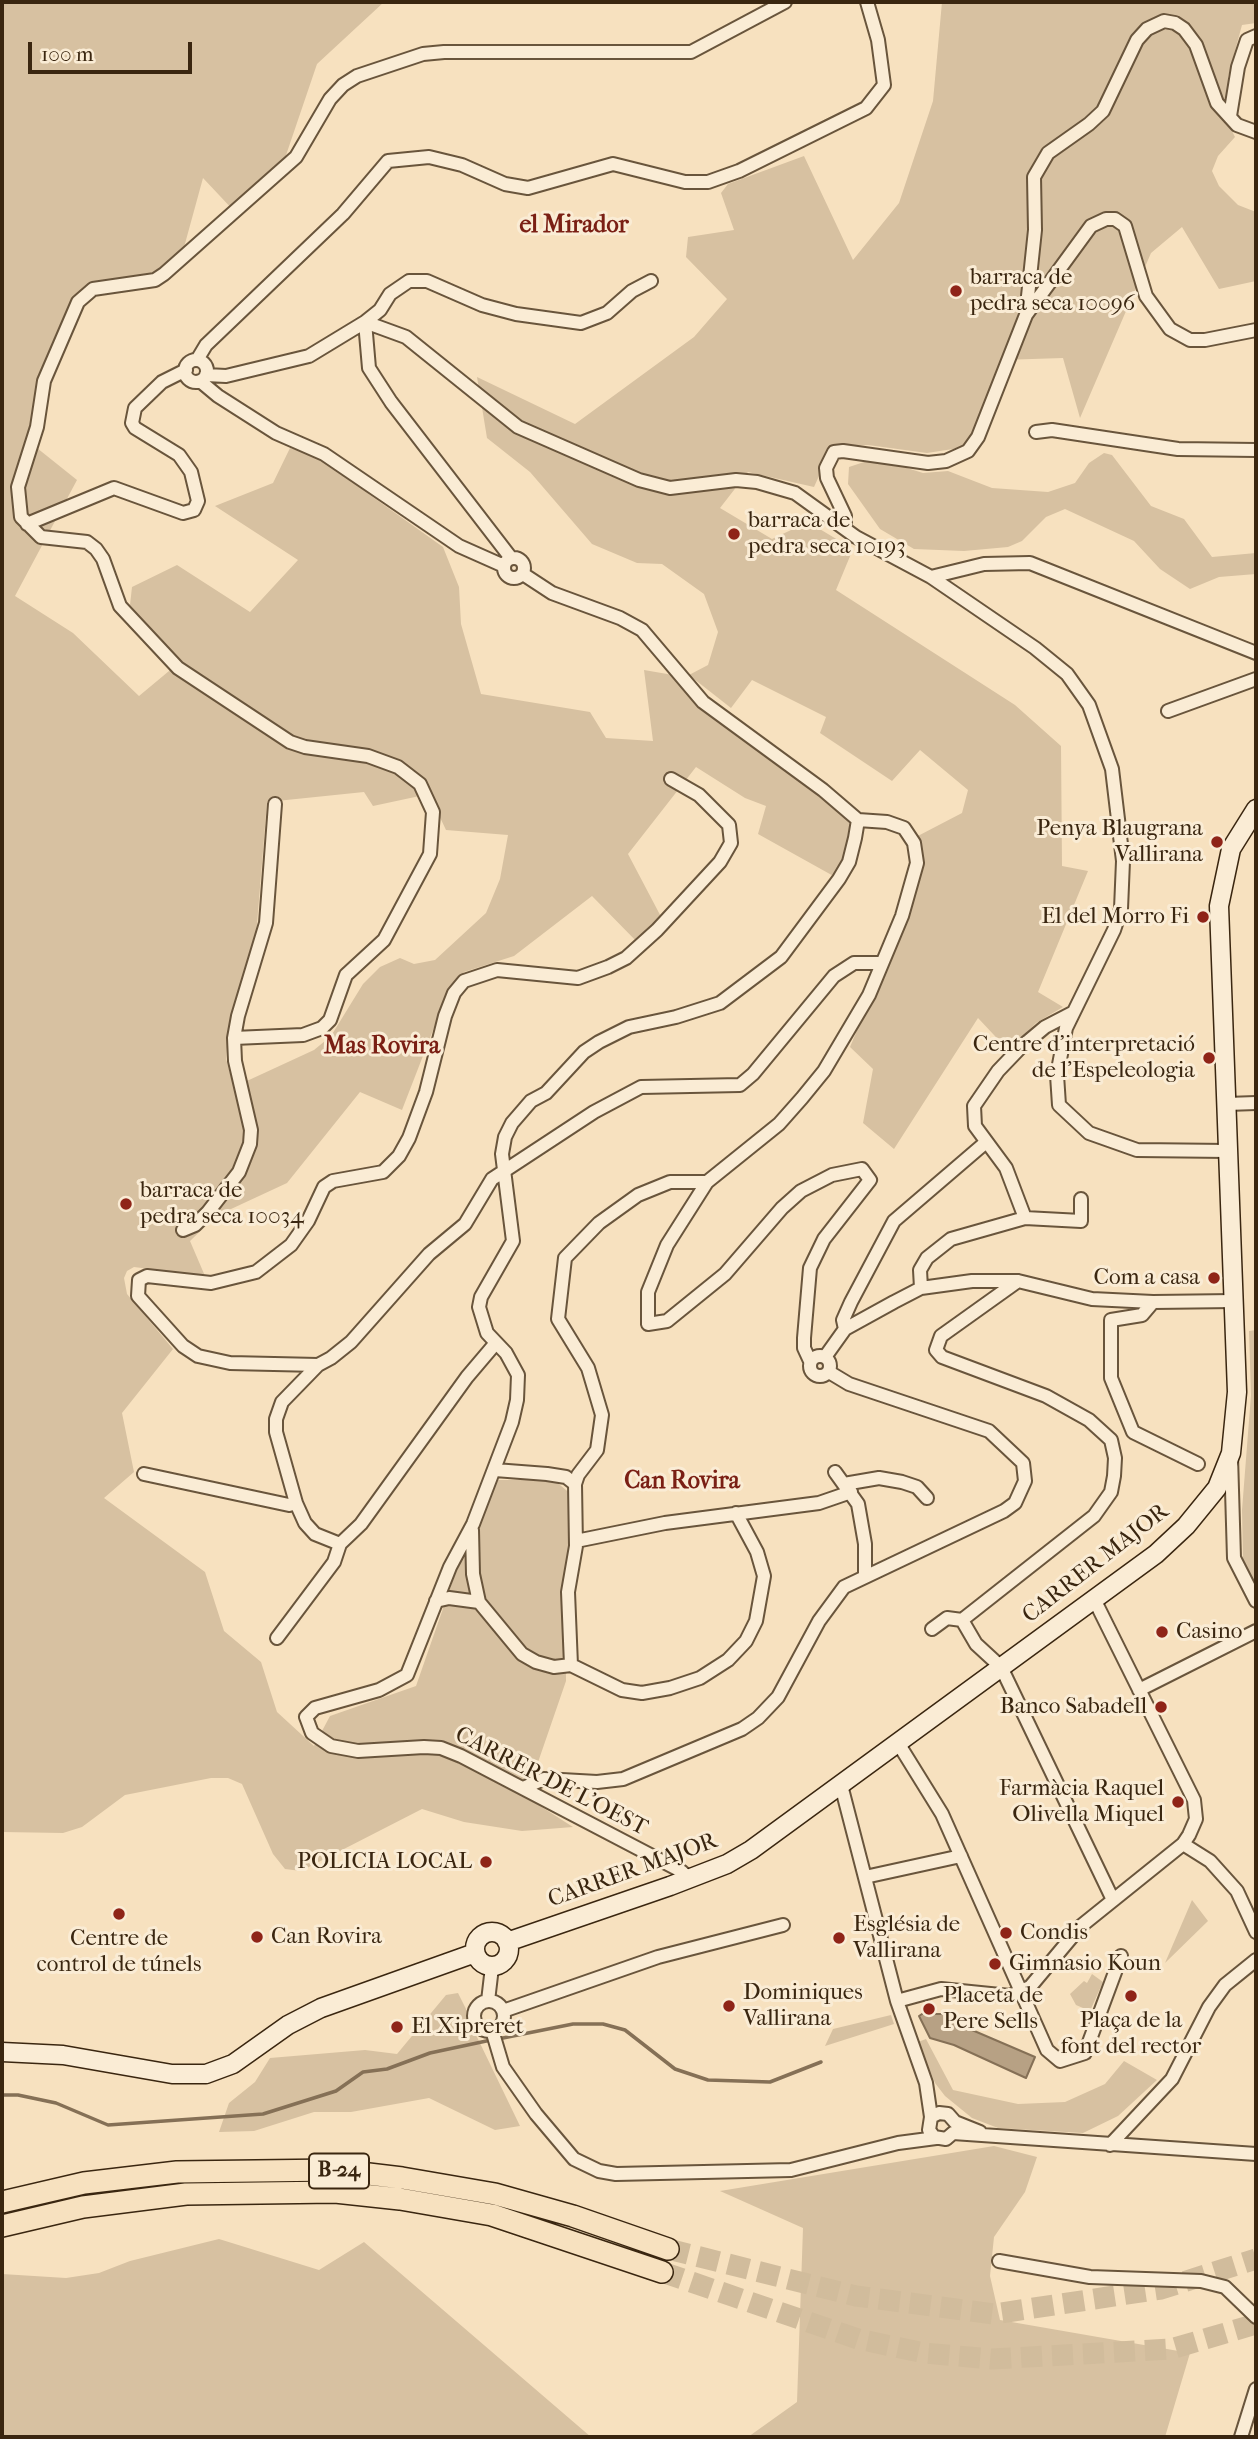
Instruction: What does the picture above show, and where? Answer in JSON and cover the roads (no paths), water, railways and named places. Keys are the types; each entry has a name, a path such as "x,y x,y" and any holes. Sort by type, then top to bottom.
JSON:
{"highway":[{"name":"B-24","path":"2,2202 84,2183 177,2172 335,2171 402,2178 495,2194 573,2216 668,2249"},
{"name":"B-24","path":"2,2226 83,2207 186,2194 335,2192 400,2199 492,2215 662,2273"}],"street":[{"path":"234,1038 303,1035 322,1028 330,1020 346,975 384,940 430,854 433,812 420,784 398,767 368,756 305,747 290,742 178,668 120,606 103,559 96,550 87,542 52,541 41,537 27,524 18,507 18,487 37,427 44,381 78,302 93,289 155,280 164,274 296,157 330,99 343,85 357,76 423,54 444,52 691,52 785,2"},
{"path":"27,524 114,488 183,513 194,510 198,501 191,472 179,456 135,428 132,423 135,408 162,382 186,370 189,363 197,360 206,345 225,326 343,215 388,161 429,157 462,165 505,184 528,188 613,164 685,182 708,182 739,171 866,108 884,85 878,40 867,2"},
{"path":"1026,315 1035,230 1034,177 1048,153 1103,111 1137,40 1147,29 1164,21 1175,23 1184,29 1196,45 1217,103 1237,125 1256,132"},
{"path":"1230,116 1238,67 1247,40 1256,36"},
{"path":"845,528 845,516 827,478 826,468 834,452 928,463 946,461 968,451 978,437 1026,315 1091,226 1105,219 1115,219 1125,226 1146,296 1170,329 1189,340 1205,340 1256,330"},
{"path":"186,370 191,380 226,376 309,356 365,322 380,310 396,288 416,279 493,308 581,323 607,313 632,291 652,281"},
{"path":"365,322 406,337 519,427 549,443 639,480 670,488 736,480 757,482 795,494 874,548 932,577 1035,648 1067,674 1089,705 1112,769 1122,838 1121,909 1114,930 1072,1013 1059,1060 1056,1088 1059,1105 1071,1120 1096,1137 1137,1150 1228,1151"},
{"path":"365,322 369,368 507,562 510,577 523,574 552,593 620,618 642,630 703,702 823,790 858,820 887,822 904,828 910,833 916,853 917,871 869,995 824,1071 779,1124 707,1182 667,1245 652,1280 648,1292 648,1324 667,1321 725,1274 782,1208 801,1191 832,1175 862,1169 870,1180 815,1254 806,1291 804,1348 810,1361 810,1369 816,1376 828,1372 849,1384 989,1431 1016,1454 1026,1474 1015,1503 1004,1511 844,1587 833,1599 778,1697 750,1724 623,1779 597,1782 544,1779 523,1788"},
{"path":"197,360 205,365 203,378 218,396 276,433 324,454 459,546 507,562"},
{"path":"1036,432 1052,430 1178,449 1256,450"},
{"path":"932,577 984,564 1030,563 1256,653"},
{"path":"1168,711 1256,679"},
{"path":"317,1365 230,1363 198,1356 183,1346 140,1299 137,1283 147,1276 211,1283 256,1272 274,1262 291,1245 308,1221 324,1186 333,1181 383,1172 399,1156 409,1138 426,1092 445,1016 454,993 464,981 474,975 496,970 578,978 626,958 657,930 720,862 731,843 729,825 722,815 699,795 671,779"},
{"path":"183,1230 195,1225 208,1212 239,1172 250,1144 251,1130 235,1062 234,1038 266,923 275,804"},
{"name":"CARRER MAJOR","path":"507,1942 690,1879 735,1860 1156,1554 1186,1526 1217,1488 1231,1452 1237,1392 1220,899 1231,849 1256,809"},
{"path":"436,1601 473,1524 495,1470 512,1422 518,1386 518,1375 512,1362 495,1345 481,1319 479,1307 481,1297 513,1241 512,1219 503,1171 505,1137 512,1123 584,1052 629,1027 676,1017 720,1003 781,957 849,862 858,820"},
{"path":"340,1544 315,1534 296,1503 276,1432 276,1419 282,1402 317,1365 351,1342 429,1254 465,1224 492,1178 594,1112 641,1087 720,1088 740,1085 753,1074 834,975 854,963 882,964"},
{"path":"1025,1219 1006,1168 975,1126 973,1111 976,1098 1020,1048 1045,1027 1072,1013"},
{"path":"1227,1104 1256,1103"},
{"path":"845,1329 843,1320 851,1302 894,1221 985,1143"},
{"path":"571,1665 568,1592 576,1541 575,1485 578,1475 597,1450 602,1415 589,1368 558,1319 565,1258 600,1223 638,1195 670,1182 707,1182"},
{"path":"921,1288 920,1270 927,1258 951,1239 1025,1219 1082,1221 1081,1199"},
{"path":"825,1357 845,1329 921,1288 972,1281 1018,1281 1093,1299 1153,1302 1234,1301"},
{"path":"932,1629 947,1618 962,1620 1094,1516 1111,1492 1115,1458 1111,1440 1089,1420 1046,1396 942,1357 936,1350 941,1336 1018,1281"},
{"path":"1153,1302 1142,1315 1111,1320 1111,1378 1133,1432 1198,1464"},
{"path":"277,1638 334,1562 340,1544 361,1524 467,1377 495,1345"},
{"path":"810,1361 817,1356 825,1357 830,1364 828,1372"},
{"path":"1231,1452 1235,1484 1234,1558 1256,1601"},
{"path":"495,1470 566,1477 575,1485"},
{"path":"835,1472 858,1504 865,1575"},
{"path":"144,1474 289,1506 296,1503"},
{"path":"576,1541 736,1513 819,1503 848,1488 879,1478 917,1487 927,1498"},
{"path":"473,1524 472,1562 479,1602 522,1654 554,1667 571,1665 610,1686 642,1693 700,1678 728,1660 751,1632 764,1586 761,1563 736,1513"},
{"path":"436,1601 449,1598 479,1602"},
{"path":"897,2001 953,1988 1010,1996 1020,1992 1043,1974 1082,1926 1183,1844 1196,1819 1194,1800 1094,1599"},
{"name":"CARRER DE L'OEST","path":"436,1601 407,1675 379,1690 315,1708 306,1717 312,1733 331,1746 358,1751 441,1748 681,1871 690,1879"},
{"path":"962,1620 976,1644 1001,1667 1113,1900"},
{"path":"1139,1690 1256,1631"},
{"path":"898,1743 942,1814 1047,2050 1060,2061 1085,2053 1121,1956"},
{"path":"841,1785 897,2001 926,2083 936,2138"},
{"path":"1183,1844 1210,1861 1237,1891 1256,1932"},
{"path":"865,1877 961,1856"},
{"name":"CARRER DE L'OEST","path":"664,1864 670,1886"},
{"path":"503,2011 659,1957 783,1925"},
{"path":"487,1933 499,1933 507,1942 508,1957 492,1967 481,1963 475,1953 478,1939 487,1933"},
{"path":"2,2052 63,2055 172,2074 206,2074 233,2064 288,2025 321,2008 475,1953"},
{"path":"1110,2145 1172,2079 1219,1992 1236,1974 1256,1961"},
{"path":"488,2001 492,1967"},
{"path":"488,2001 496,2003 503,2011 502,2022 492,2031 478,2027 474,2018 479,2005 488,2001"},
{"path":"492,2031 503,2067 536,2114 574,2159 599,2171 616,2174 791,2170 898,2143 946,2139 954,2127"},
{"path":"898,2143 934,2118"},
{"path":"934,2118 989,2137 1256,2154"},
{"path":"999,2261 1090,2277 1201,2281 1225,2287 1256,2317"},
{"path":"1241,2437 1256,2389"}],"waterway":[{"path":"498,2039 573,2024 603,2024 625,2030 675,2069 708,2080 770,2082 821,2062"},
{"path":"2,2095 18,2095 56,2103 108,2125 263,2114 336,2091 363,2072 387,2069 430,2053 491,2040"}],"tunnel":[{"path":"668,2249 856,2296 994,2314 1161,2289 1256,2259"},
{"path":"662,2272 858,2339 924,2353 992,2359 1171,2349 1256,2324"}],"place":[{"name":"barraca de pedra seca 10096","path":"956,291"},
{"name":"barraca de pedra seca 10193","path":"734,534"},
{"name":"Penya Blaugrana Vallirana","path":"1217,842"},
{"name":"El del Morro Fi","path":"1203,917"},
{"name":"Centre d'interpretació de l'Espeleologia","path":"1209,1058"},
{"name":"barraca de pedra seca 10034","path":"126,1204"},
{"name":"Com a casa","path":"1214,1278"},
{"name":"Casino","path":"1162,1632"},
{"name":"Banco Sabadell","path":"1161,1707"},
{"name":"Farmàcia Raquel Olivella Miquel","path":"1178,1802"},
{"name":"POLICIA LOCAL","path":"486,1862"},
{"name":"Centre de control de túnels","path":"119,1914"},
{"name":"Condis","path":"1006,1933"},
{"name":"Can Rovira","path":"257,1937"},
{"name":"Església de Vallirana","path":"839,1938"},
{"name":"Gimnasio Koun","path":"995,1964"},
{"name":"Plaça de la font del rector","path":"1131,1996"},
{"name":"Dominiques Vallirana","path":"729,2006"},
{"name":"Placeta de Pere Sells","path":"929,2009"},
{"name":"El Xipreret","path":"397,2027"}],"district":[{"name":"el Mirador","path":"574,226"},
{"name":"Mas Rovira","path":"382,1047"},
{"name":"Can Rovira","path":"682,1482"}]}
